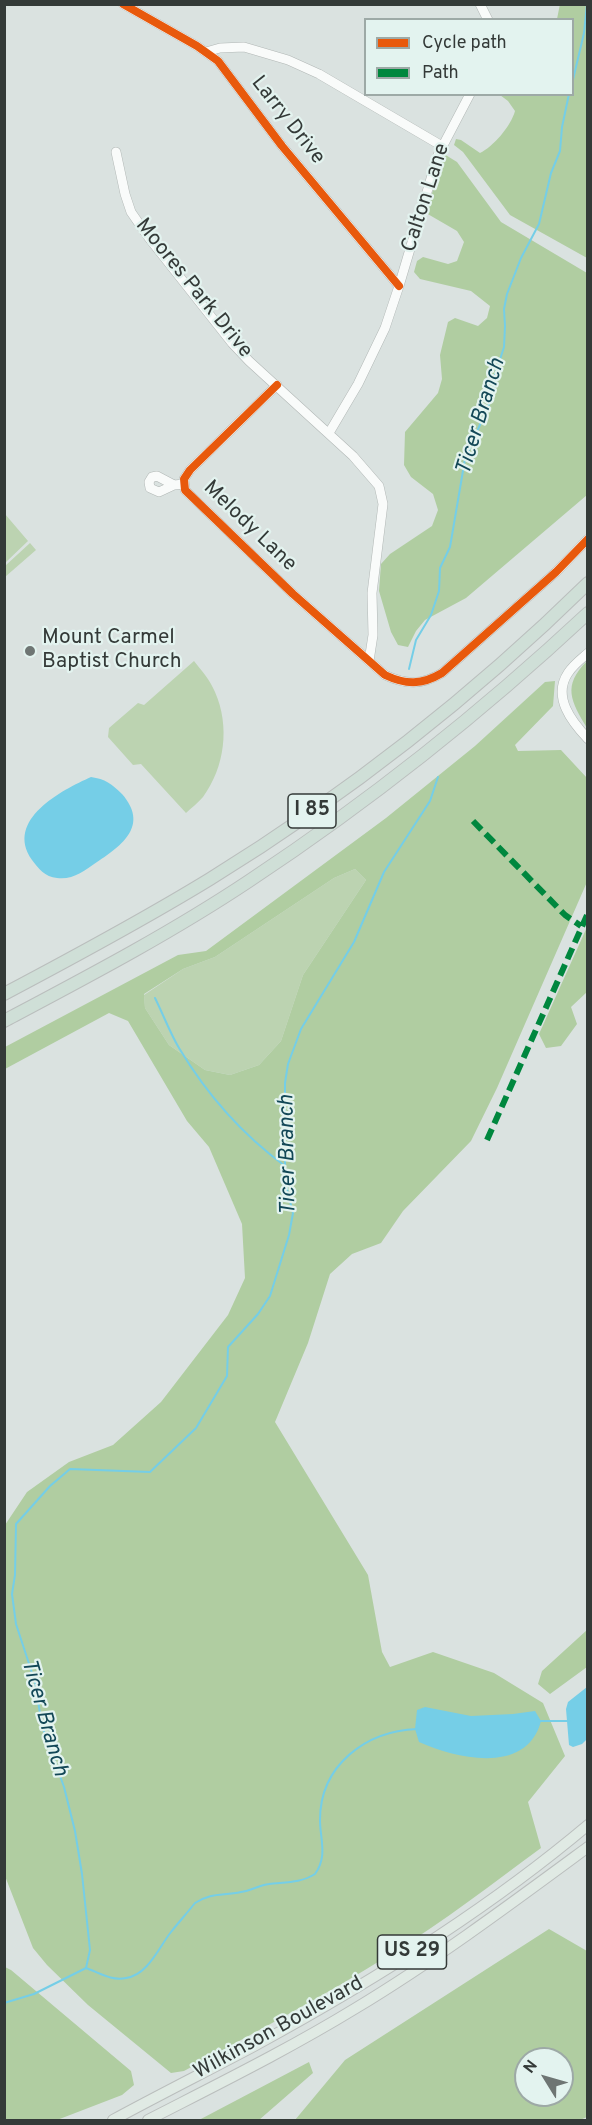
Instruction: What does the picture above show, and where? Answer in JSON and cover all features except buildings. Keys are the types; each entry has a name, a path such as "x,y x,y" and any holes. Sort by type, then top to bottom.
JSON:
{"highway":[{"name":"I 85","path":"4,994 157,911 240,860 324,803 398,748 477,684 588,583"},
{"name":"I 85","path":"4,1021 166,932 249,881 325,829 452,733 588,613"}],"main road":[{"name":"Wilkinson Boulevard","path":"112,2121 253,2046 391,1966 489,1900 586,1830"},
{"name":"Wilkinson Boulevard","path":"148,2121 356,2008 466,1937 588,1847"},
{"path":"165,2092 172,2108"}],"street":[{"name":"Larry Drive","path":"123,4 218,61 282,146 399,286"},
{"path":"480,4 487,18"},
{"path":"206,52 220,48 244,47 288,60 320,74 442,146"},
{"name":"Calton Lane","path":"329,433 370,362 399,286 442,146 469,96"},
{"name":"Moores Park Drive","path":"116,152 131,212 232,343 329,433 373,477 379,486 382,497 381,522 372,593 373,635 369,661"},
{"name":"Melody Lane","path":"277,385 190,470 179,485 240,545 386,675 403,683 432,679 556,572 588,539"},
{"path":"588,653 569,670 562,687 563,701 569,717 588,739"}],"green space":[{"path":"560,4 587,5 587,258 510,215 463,152 454,145 456,139 461,140 480,153 496,141 510,123 515,111 501,96 574,96 574,18 557,18"},
{"path":"444,154 457,162 501,222 587,273 587,495 466,598 425,620 408,647 398,645 391,632 379,591 381,564 390,554 432,526 438,510 433,494 411,477 404,465 405,432 438,393 442,379 440,355 448,322 455,318 478,326 487,318 490,306 471,291 420,279 414,272 417,261 423,257 448,264 457,261 464,242 457,231 426,213"},
{"path":"5,514 28,541 4,563"},
{"path":"30,543 36,550 5,577 5,566"},
{"path":"194,661 215,692 220,705 224,732 216,773 203,797 186,813 141,764 133,765 108,737 109,728 138,703 144,705"},
{"path":"587,661 587,728 573,702 572,686 574,678"},
{"path":"555,681 553,706 515,745 518,751 561,750 587,778 587,882 497,1088 471,1141 403,1211 381,1243 352,1254 330,1274 308,1343 275,1422 368,1575 382,1652 390,1667 433,1652 494,1673 543,1703 565,1756 528,1802 541,1848 448,1916 366,1970 184,2071 171,2073 88,2005 47,1965 33,1948 5,1876 5,1525 27,1492 69,1462 113,1445 161,1402 228,1315 245,1278 242,1224 209,1147 187,1121 128,1021 109,1013 5,1069 5,1047 178,955 206,951 386,818 475,746 545,682","holes":["355,869 366,880 303,975 281,1041 259,1065 230,1075 205,1070 169,1045 145,1008 144,994 183,969 215,957 334,878"]},
{"path":"355,869 366,880 303,975 281,1041 259,1065 230,1075 205,1070 169,1045 145,1008 144,995 183,969 215,957 334,878"},
{"path":"587,927 587,992 571,1007 577,1024 561,1046 546,1048 539,1034"},
{"path":"587,1630 587,1667 550,1694 538,1684 542,1671"},
{"path":"549,1929 587,1951 587,2117 580,2120 295,2120 345,2060"},
{"path":"5,1967 131,2071 134,2085 122,2095 57,2120 5,2120"},
{"path":"309,2062 313,2073 259,2120 199,2120"}],"water":[{"path":"91,777 111,785 122,794 130,805 133,825 116,849 88,869 68,878 49,876 32,860 25,845 25,832 40,808 52,798"},
{"path":"587,1687 587,1739 582,1744 573,1747 569,1745 566,1709 568,1702"},
{"path":"425,1707 471,1716 535,1711 541,1721 533,1738 521,1749 506,1756 471,1757 419,1742 415,1729 417,1710"}],"waterway":[{"name":"Ticer Branch","path":"574,76 584,33 587,4"},
{"name":"Ticer Branch","path":"409,669 416,640 431,615 439,591 440,568 450,547 465,459 493,395 495,375 504,347 504,309 507,294 521,258 539,224 551,173 560,151 569,96"},
{"name":"Ticer Branch","path":"4,2003 34,1994 86,1968 90,1950 75,1831 64,1787 42,1726 35,1682 16,1624 12,1594 15,1575 16,1524 50,1486 70,1469 150,1472 196,1428 227,1376 228,1347 258,1314 270,1296 289,1235 293,1213 286,1185 285,1166 285,1083 288,1064 301,1029 354,942 384,872 430,801 438,777"},
{"path":"155,998 179,1048 213,1097 240,1127 285,1166"},
{"path":"540,1721 570,1721"},
{"path":"86,1968 115,1978 134,1976 147,1966 195,1903 212,1896 245,1891 265,1885 299,1881 315,1874 322,1854 320,1820 322,1800 337,1768 349,1755 380,1736 417,1729"}],"marked path":[{"path":"473,821 565,915 581,926"},
{"path":"487,1140 588,913"}],"cycle path":[{"path":"123,4 197,46 218,61 282,146 399,286"},
{"path":"277,385 190,470 184,479 185,490 293,594 385,675 400,681 421,682 442,673 556,572 588,539"}],"place":[{"name":"Mount Carmel Baptist Church","path":"30,651"}]}
